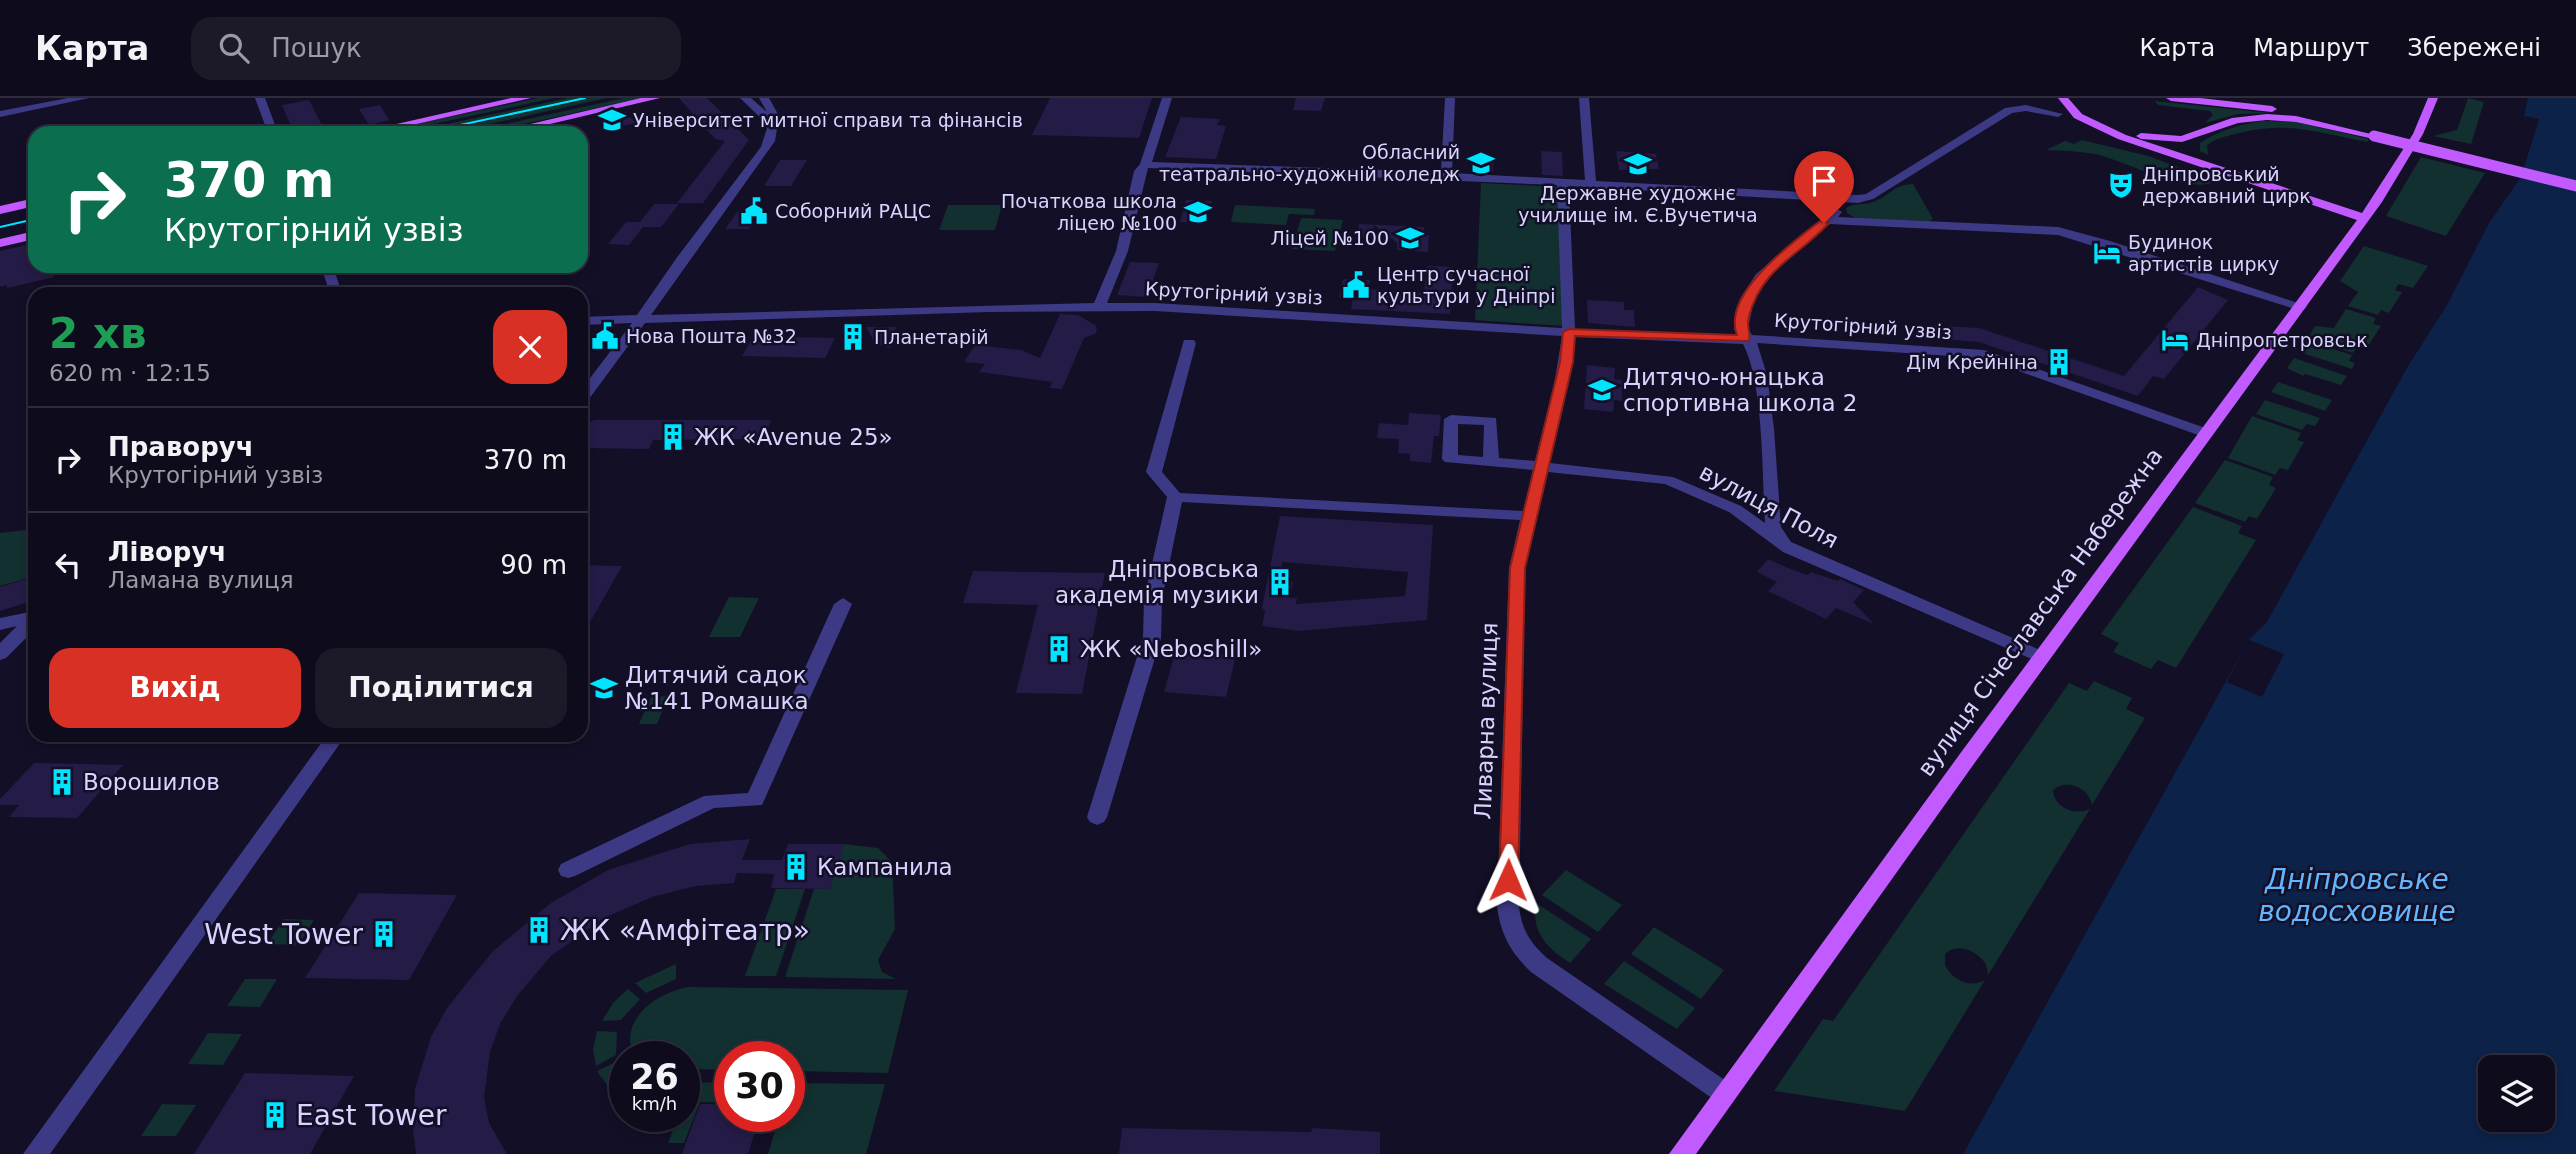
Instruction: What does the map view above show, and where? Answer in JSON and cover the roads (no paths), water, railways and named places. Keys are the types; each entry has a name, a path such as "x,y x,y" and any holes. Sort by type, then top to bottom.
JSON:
{"main road":[{"path":"395,126 526,98"},
{"path":"529,126 655,98"},
{"path":"2063,98 2072,111 2122,137 2364,218"},
{"path":"2171,98 2239,105 2304,117 2576,179"},
{"path":"2250,98 2576,186"},
{"name":"вулиця Січеславська Набережна","path":"1681,1154 2041,657 2364,218 2418,134 2433,98"},
{"path":"2054,113 2066,115 2072,111"},
{"path":"2054,113 2152,138 2182,139 2236,120 2267,117 2296,119 2376,133"},
{"path":"2196,133 2187,142 2193,154 2229,174"},
{"path":"0,210 28,204"},
{"path":"0,243 28,237"}],"street":[{"path":"0,114 84,98"},
{"path":"260,98 270,126"},
{"path":"745,98 774,124"},
{"path":"588,391 766,148 774,133 774,124 772,107 764,98"},
{"path":"1099,307 1122,251 1140,171 1145,165 1167,98"},
{"path":"1446,176 1450,98"},
{"path":"1584,98 1591,184"},
{"path":"2038,98 2054,113"},
{"path":"1145,165 1446,176 1838,199 1869,197 2010,110 2025,108 2054,113"},
{"name":"Ливарна вулиця","path":"1563,183 1569,332 1566,362 1517,568 1507,907 1510,929 1520,947 1539,965 1724,1093"},
{"path":"1789,548 1773,528 1767,429 1760,375 1752,347 1741,329 1742,318 1753,287 1784,255 1829,220 1838,207 1838,199"},
{"path":"1829,220 2058,232 2106,244 2300,306"},
{"name":"Крутогірний узвіз","path":"588,321 1099,307 1194,308 1569,332 1745,339 1984,354 2206,433"},
{"path":"1189,343 1154,472 1175,497 1530,516"},
{"name":"вулиця Поля","path":"1491,463 1668,480 1735,509 1789,548 2041,657"},
{"path":"1097,817 1152,638 1153,599 1175,497"},
{"path":"568,870 711,801 755,800 843,604"},
{"path":"0,624 28,619"},
{"path":"0,654 28,625"},
{"path":"35,1154 332,742"}],"water":[{"name":"Дніпровське водосховище","path":"2528,98 2576,98 2576,1154 1963,1154 2249,640 2267,622 2408,366 2447,305 2489,223 2521,177 2539,119 2524,116"}],"tram line":[{"path":"455,126 585,98"},
{"path":"0,227 28,221"}],"place":[{"name":"Університет митної справи та фінансів","path":"612,120"},
{"name":"Обласний театрально-художній коледж","path":"1481,163"},
{"name":"Державне художнє училище ім. Є.Вучетича","path":"1638,164"},
{"name":"Дніпровський державний цирк","path":"2121,185"},
{"name":"Соборний РАЦС","path":"754,211"},
{"name":"Початкова школа ліцею №100","path":"1198,212"},
{"name":"Ліцей №100","path":"1410,238"},
{"name":"Будинок артистів цирку","path":"2107,253"},
{"name":"Центр сучасної культури у Дніпрі","path":"1356,285"},
{"name":"Нова Пошта №32","path":"605,336"},
{"name":"Планетарій","path":"853,337"},
{"name":"Дніпропетровськ","path":"2175,340"},
{"name":"Дім Крейніна","path":"2059,362"},
{"name":"Дитячо-юнацька спортивна школа 2","path":"1602,390"},
{"name":"ЖК «Avenue 25»","path":"673,437"},
{"name":"Дніпровська академія музики","path":"1280,582"},
{"name":"ЖК «Neboshill»","path":"1059,649"},
{"name":"Дитячий садок №141 Ромашка","path":"604,688"},
{"name":"Ворошилов","path":"62,782"},
{"name":"Кампанила","path":"796,867"},
{"name":"ЖК «Амфітеатр»","path":"539,930"},
{"name":"West Tower","path":"384,934"},
{"name":"East Tower","path":"275,1115"}]}
